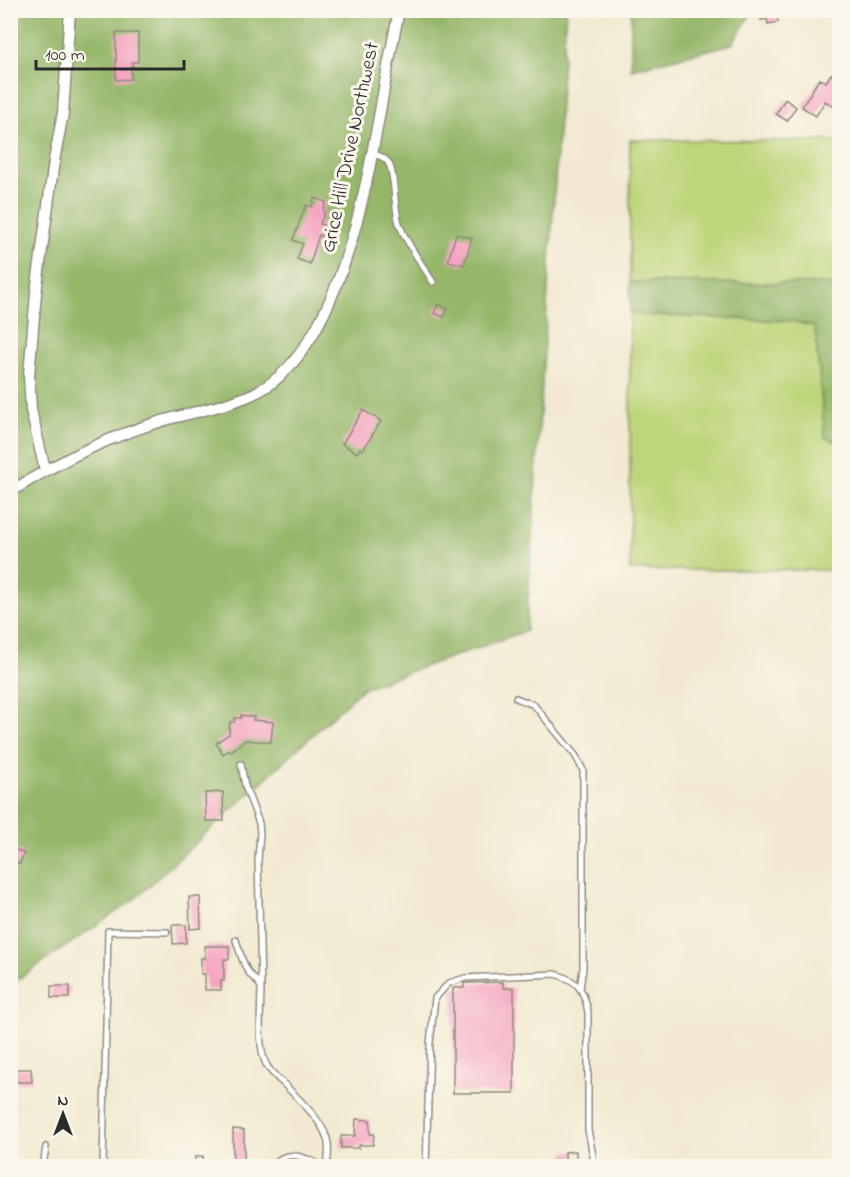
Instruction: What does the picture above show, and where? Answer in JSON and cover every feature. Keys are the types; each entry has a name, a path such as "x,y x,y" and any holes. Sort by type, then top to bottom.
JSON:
{"street":[{"path":"45,470 32,410 29,375 36,293 63,113 70,10"},
{"name":"Grice Hill Drive Northwest","path":"10,492 45,470 91,447 162,421 251,395 263,389 285,371 303,350 333,293 353,232 372,154 399,10"}],"lane":[{"path":"372,154 387,161 391,170 395,209 400,226 433,282"},
{"path":"516,698 534,705 575,755 583,770 583,968 580,989"},
{"path":"241,764 245,786 260,823 258,860 262,1053 273,1074 301,1101 326,1134 327,1167"},
{"path":"103,1167 108,931 167,932"},
{"path":"236,940 248,972 261,987"},
{"path":"426,1167 430,1042 435,998 449,983 465,978 555,974 568,978 580,989 586,1002 588,1012 588,1130 595,1167"},
{"path":"43,1167 46,1147"},
{"path":"273,1167 278,1160 290,1156 305,1157 322,1167"}],"green space":[{"path":"631,10 753,11 732,44 631,69"},
{"path":"11,11 566,11 526,631 363,688 135,899 11,984"},
{"path":"630,140 839,141 839,284 630,282"},
{"path":"630,282 839,284 839,443 825,437 815,327 792,321 642,315 630,312"},
{"path":"630,312 642,315 792,321 815,327 825,437 839,443 839,570 630,570"}],"building":[{"path":"760,10 776,10 778,22 768,24 767,19 761,20"},
{"path":"116,33 138,33 138,62 132,62 131,79 116,80"},
{"path":"831,74 840,79 840,110 825,101 816,116 802,107 819,79 826,82"},
{"path":"785,99 796,107 787,121 776,114"},
{"path":"314,198 326,202 320,224 329,226 325,237 319,235 310,264 297,259 303,244 293,240 306,205 312,207"},
{"path":"456,234 472,238 464,265 448,261"},
{"path":"438,304 448,309 444,317 434,313"},
{"path":"363,410 381,421 363,450 360,448 357,453 342,444"},
{"path":"241,715 254,717 253,720 273,722 271,742 245,740 230,752 229,750 223,754 216,743 229,734 230,722 234,722 235,718 241,718"},
{"path":"223,792 224,821 206,821 205,793"},
{"path":"10,848 24,853 20,864 10,861"},
{"path":"189,897 200,897 201,928 190,929"},
{"path":"172,925 186,925 186,943 173,944"},
{"path":"205,946 229,946 229,959 224,959 224,981 221,981 221,990 205,990 205,974 201,974 201,958 205,958"},
{"path":"503,982 503,988 514,988 514,1093 453,1093 453,988 464,988 464,983"},
{"path":"51,986 70,986 69,998 51,998"},
{"path":"16,1069 31,1069 32,1082 16,1082"},
{"path":"356,1119 370,1120 370,1134 374,1134 373,1145 341,1148 341,1136 355,1136"},
{"path":"233,1129 244,1130 244,1161 233,1161"},
{"path":"576,1151 576,1160 565,1161 565,1152"},
{"path":"203,1156 204,1166 195,1166 195,1157"}]}
